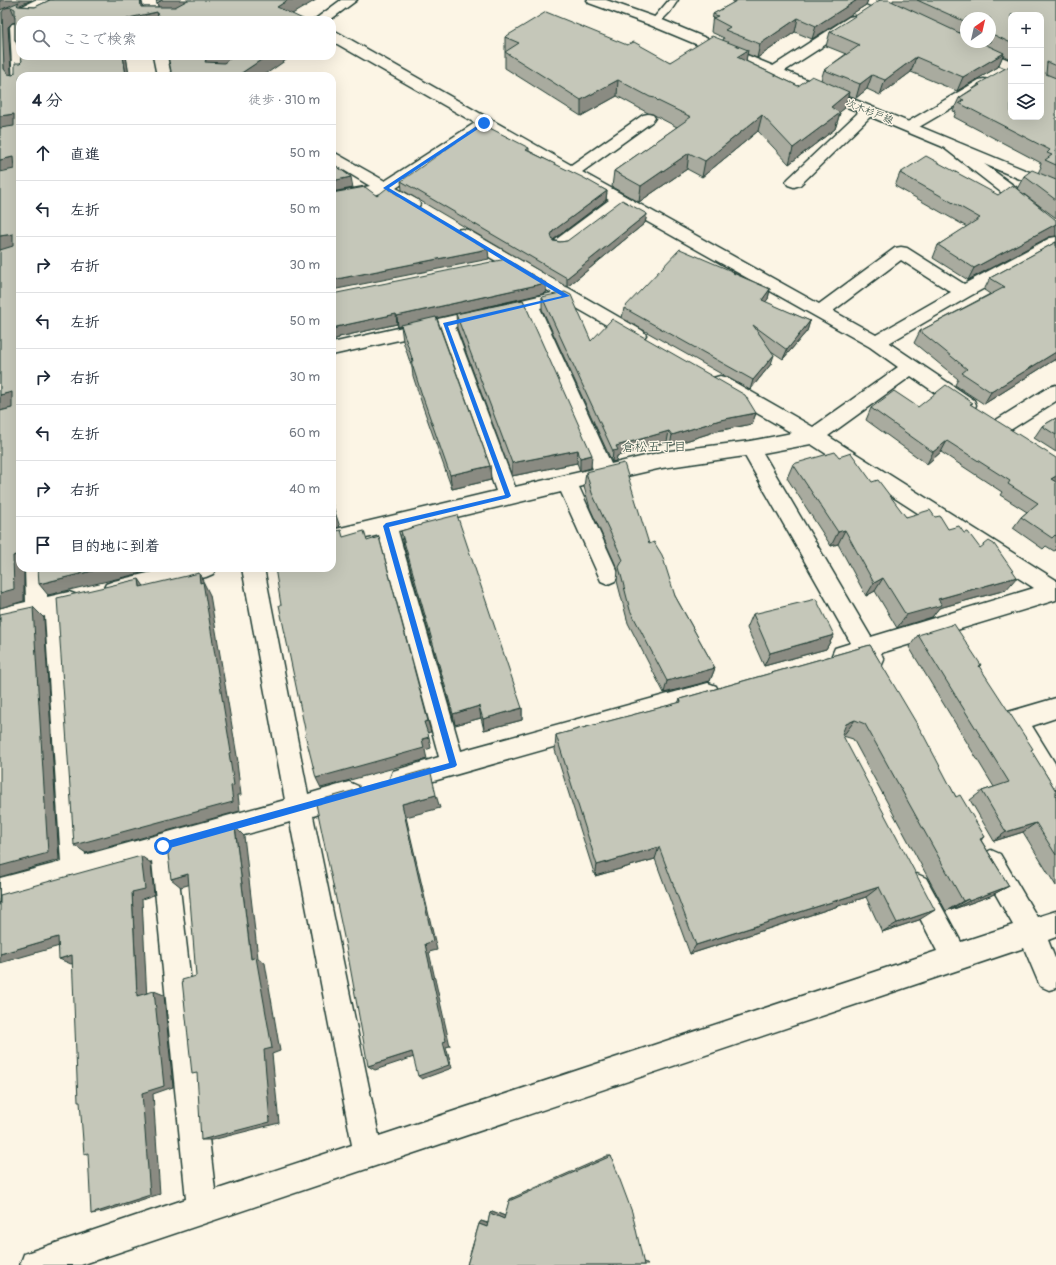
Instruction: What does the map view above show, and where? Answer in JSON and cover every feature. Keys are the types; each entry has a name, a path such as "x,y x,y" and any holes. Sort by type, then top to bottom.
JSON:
{"street":[{"path":"149,0 153,16"},
{"path":"327,16 350,0"},
{"name":"次木杉戸線","path":"594,0 655,22 1056,189"},
{"path":"774,72 879,1 914,20"},
{"path":"0,22 26,10 48,5"},
{"path":"0,35 16,27"},
{"path":"336,37 620,200 876,343 1019,439"},
{"path":"973,48 1008,65"},
{"path":"20,60 20,72"},
{"path":"161,60 163,72"},
{"path":"909,127 1008,68"},
{"path":"794,182 868,110"},
{"path":"571,172 648,118"},
{"path":"336,197 385,188 484,123"},
{"path":"948,144 1040,214"},
{"path":"336,159 425,212"},
{"path":"560,245 620,200"},
{"path":"445,223 567,296 650,343"},
{"path":"876,343 964,292 1056,242"},
{"path":"820,312 901,252 964,292"},
{"path":"487,267 510,262"},
{"path":"336,347 530,306 567,296"},
{"path":"530,306 605,473"},
{"path":"444,324 508,496"},
{"path":"336,537 662,460 750,448 814,436 911,367"},
{"path":"704,374 814,436 1056,591"},
{"path":"989,420 1056,392"},
{"path":"750,448 882,676"},
{"path":"567,482 608,575"},
{"path":"386,526 453,765"},
{"path":"37,572 46,606 74,871"},
{"path":"0,617 189,572"},
{"path":"254,572 368,1154"},
{"path":"820,662 1056,591"},
{"path":"0,891 728,688"},
{"path":"1056,708 1016,720 1056,787"},
{"path":"981,845 1044,929 1049,977"},
{"path":"163,846 202,1209"},
{"path":"907,867 955,958"},
{"path":"35,1265 1044,929"}],"lane":[{"path":"655,22 667,10 674,0"}],"building":[{"path":"50,0 140,0 141,7 175,7 188,0 288,0 277,7 296,16 158,16 157,12 138,16 16,16 16,40 15,9 11,7 5,8 2,12 4,69 8,74 13,75 15,73 15,63 20,63 22,60 124,60 125,72 16,72 16,555 13,556 14,589 0,593 0,411 12,408 12,392 0,395 0,250 13,246 13,234 0,236 0,172 14,169 13,157 0,160 0,128 14,126 14,114 0,116 0,10 19,2 17,5 18,6 35,7"},
{"path":"738,0 857,0 816,26 798,18 760,44 725,30 730,27 713,18 718,16 713,14"},
{"path":"880,0 889,0 960,33 960,48 993,48 1004,53 963,77 916,57 885,80 872,75 860,84 824,70 860,45 830,32"},
{"path":"917,0 1056,0 1056,66 1047,62 1046,74 1056,78 1056,165 1045,160 1052,155 1047,153 1050,150 959,103 964,100 959,98 980,85 978,84 1008,67 1008,120 1044,120 1044,12 1008,12 1008,42 996,36 996,12 960,12 960,19"},
{"path":"546,12 627,45 634,42 670,62 712,36 748,50 737,57 798,86 812,76 849,92 831,107 840,113 793,148 762,115 705,161 689,153 641,186 614,171 691,117 618,80 581,100 505,52 519,43 505,37"},
{"path":"169,60 206,60 205,62 224,63 228,60 261,60 243,72 171,72"},
{"path":"482,124 529,148 526,150 584,178 607,191 553,231 551,235 553,241 567,241 622,200 647,214 567,278 401,181"},
{"path":"926,156 998,195 1012,185 1056,220 1056,224 974,268 938,245 980,218 900,173"},
{"path":"336,166 351,177 336,180"},
{"path":"1032,170 1056,180 1056,200 1024,176"},
{"path":"365,187 377,196 387,188 488,249 336,279 336,192"},
{"path":"1056,242 1056,352 991,392 962,373 967,369 920,331 1005,287 990,278"},
{"path":"680,249 770,289 762,300 810,321 787,350 753,325 774,355 753,380 624,308"},
{"path":"506,259 546,283 397,316 396,314 336,327 336,293"},
{"path":"565,292 571,295 591,341 612,319 745,395 756,413 720,420 672,435 669,431 616,446 618,450 613,451 542,297"},
{"path":"523,300 592,455 580,458 578,450 512,463 456,314"},
{"path":"436,317 490,466 450,475 421,392 411,361 413,361 401,325"},
{"path":"946,385 973,403 970,404 1056,458 1056,476 1051,479 1056,482 1056,536 1055,535 1052,538 1021,517 1038,503 1008,484 1010,481 947,441 933,452 871,408 894,391 918,407"},
{"path":"1056,418 1056,435 1042,426"},
{"path":"835,452 839,457 851,453 872,482 878,480 906,517 930,510 935,517 940,516 948,529 959,526 964,533 968,532 980,548 989,541 994,544 1017,577 938,599 942,605 906,615 883,578 874,583 845,530 838,532 793,464"},
{"path":"624,463 649,544 654,542 662,555 675,596 715,668 667,681 630,610 619,567 623,560 592,493 586,472"},
{"path":"457,515 522,708 483,719 479,706 453,714 401,531 421,524"},
{"path":"341,530 343,537 364,531 367,541 379,537 428,721 424,722 429,737 422,739 424,748 316,778 305,734 279,605 281,605 276,572 336,572 336,531"},
{"path":"38,572 88,572 39,584"},
{"path":"199,573 200,583 203,582 231,752 229,753 234,785 231,786 233,802 74,845 57,598 139,579 140,587"},
{"path":"816,599 834,635 770,653 753,614"},
{"path":"33,607 48,853 0,866 0,614"},
{"path":"954,624 981,665 979,666 1033,749 1031,750 1056,791 1056,855 1036,823 1006,832 982,791 1009,782 918,635"},
{"path":"870,645 924,736 956,797 960,795 985,837 980,839 1009,886 969,901 968,899 963,901 865,724 855,720 846,724 842,734 935,910 897,923 879,887 696,945 659,847 597,865 556,735 681,702 680,699"},
{"path":"430,769 436,795 402,804 433,941 425,944 446,1041 443,1042 449,1065 418,1076 412,1052 368,1066 349,961 316,804 321,803 320,800"},
{"path":"235,827 251,959 256,957 272,1048 264,1050 270,1122 201,1140 197,1073 192,1074 182,980 196,976 188,874 171,879 167,846"},
{"path":"141,856 145,889 132,892 137,996 154,991 164,1086 142,1093 150,1195 91,1214 88,1153 84,1154 80,1102 78,1102 72,955 59,959 58,937 0,954 0,895"},
{"path":"611,1156 632,1212 644,1265 467,1265 479,1224 487,1227 490,1213 504,1219 509,1201"}],"district":[{"name":"倉松五丁目","path":"654,446"}],"route":[{"path":"163,846 453,765 386,526 508,496 444,324 530,306 567,296 385,188 484,123"}]}
